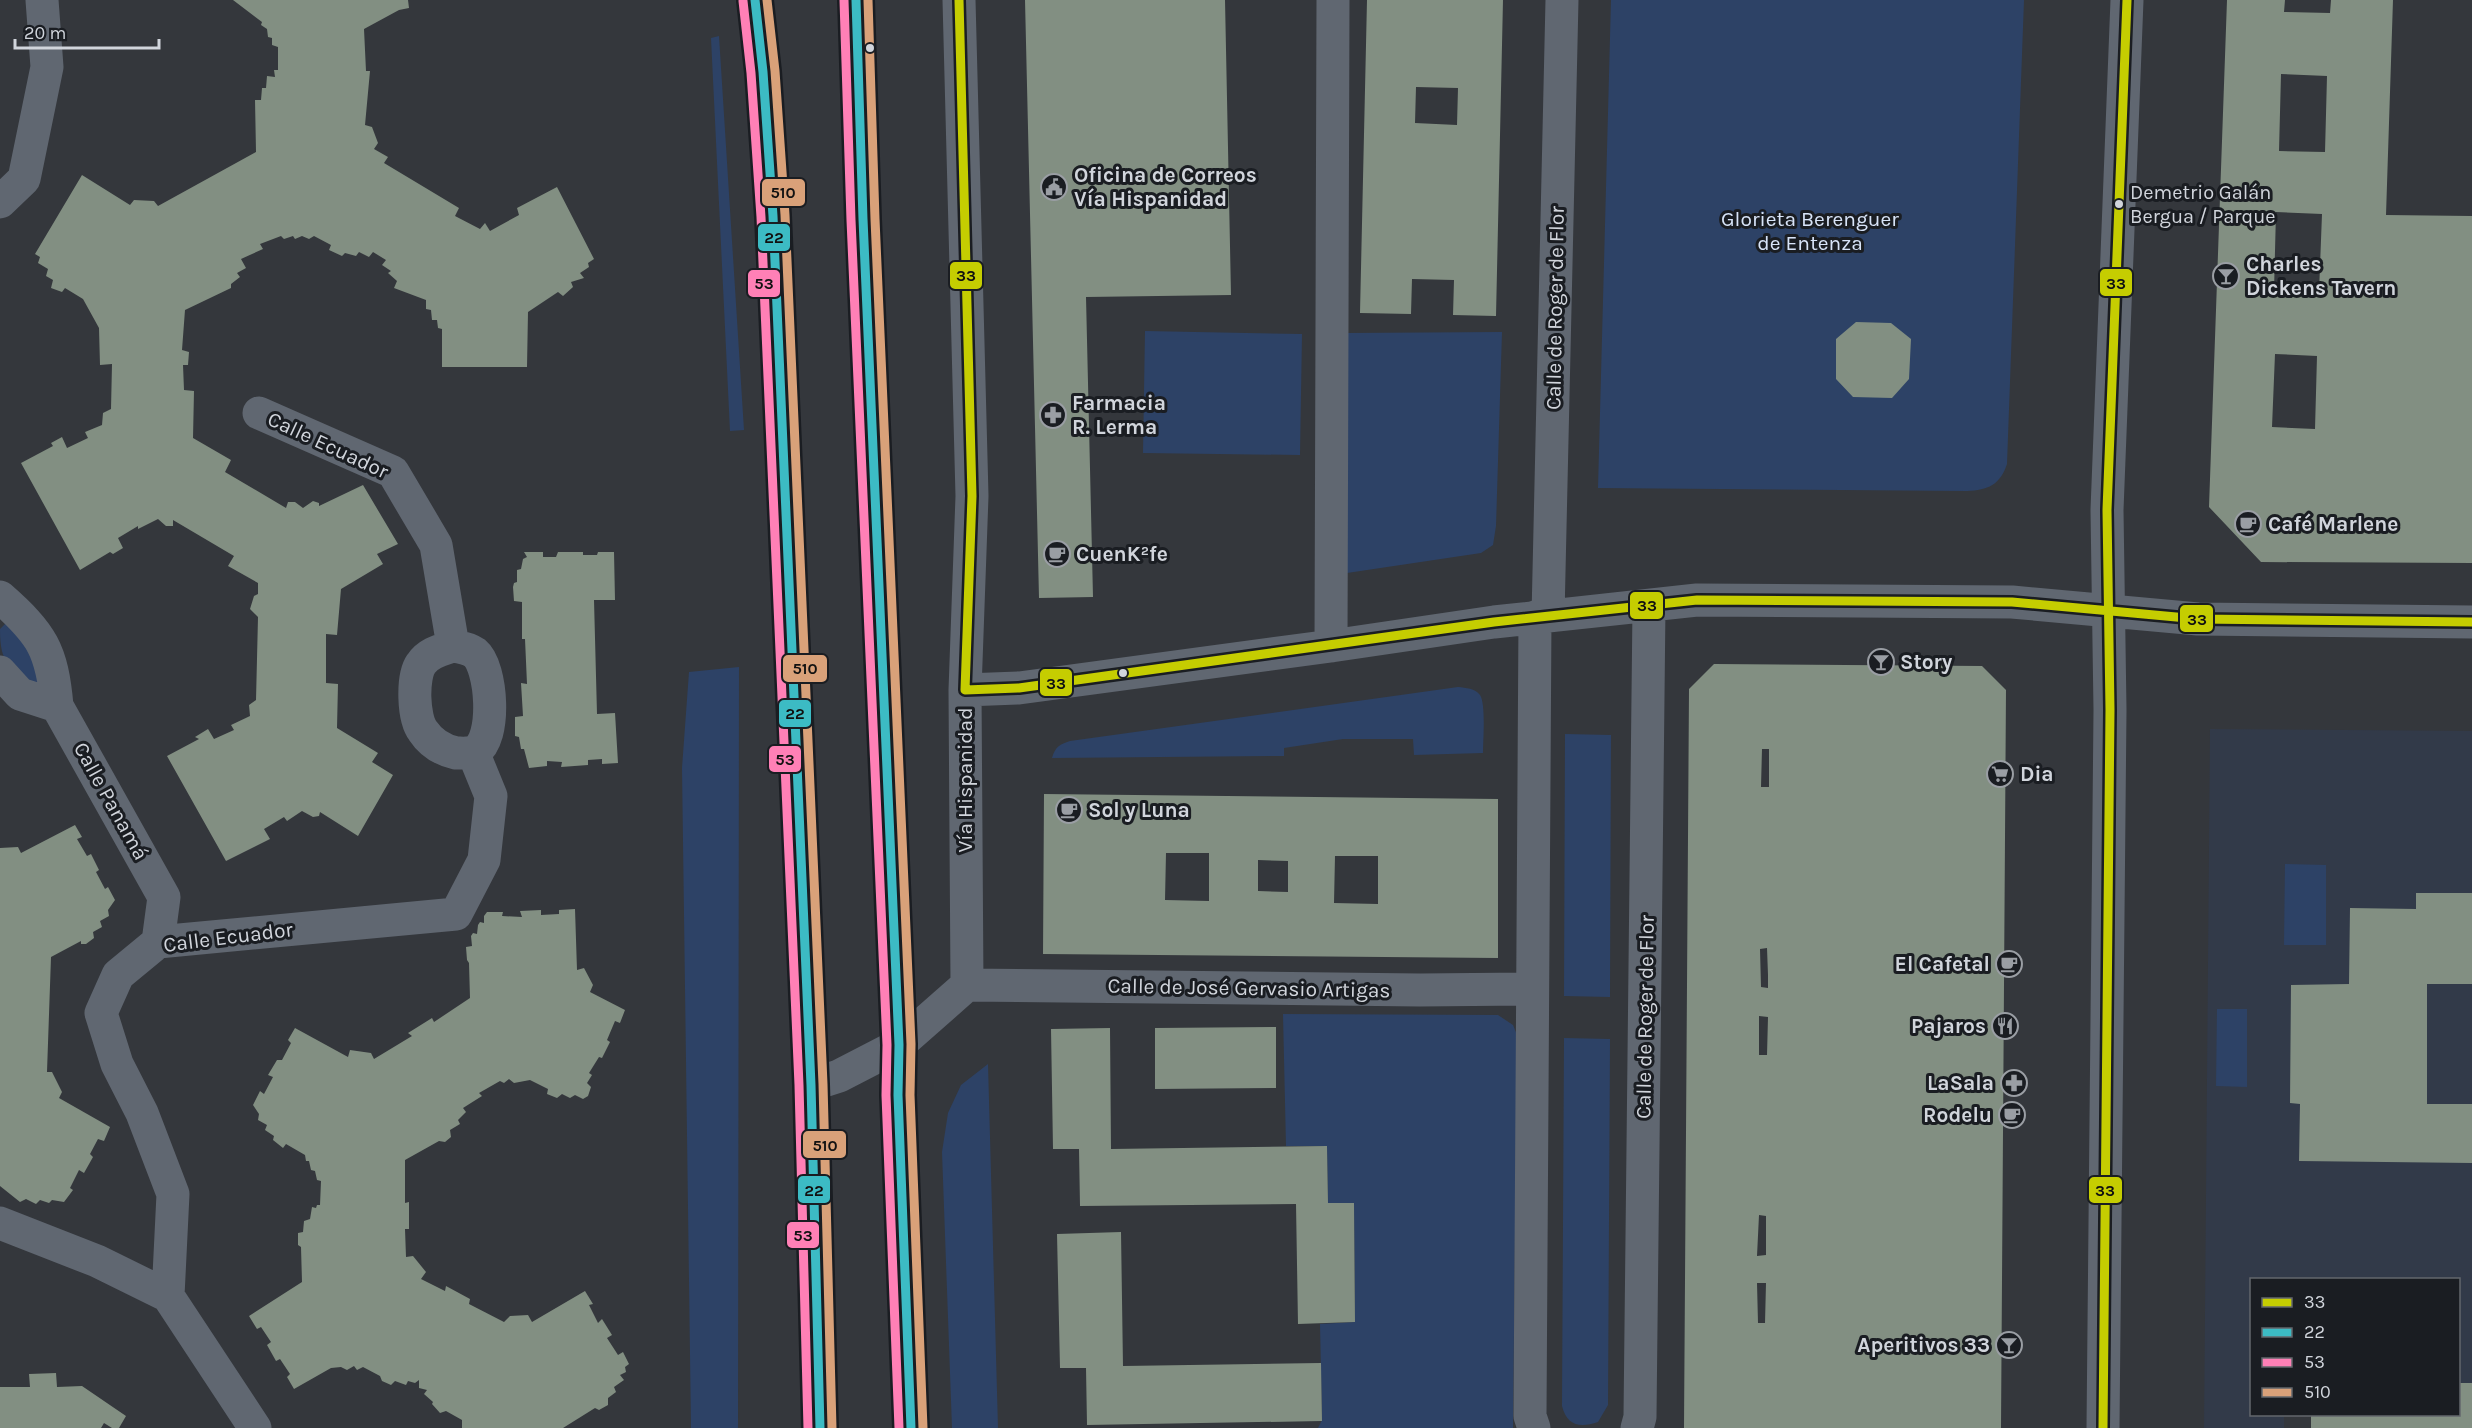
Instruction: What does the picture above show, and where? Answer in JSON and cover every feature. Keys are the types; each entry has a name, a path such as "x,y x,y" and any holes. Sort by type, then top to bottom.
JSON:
{"highway":[{"path":"755,0 763,72 773,216 811,1085 820,1428"},
{"path":"856,0 863,219 899,1045 898,1095 911,1428"}],"street":[{"path":"0,202 24,179 47,67 42,0"},
{"name":"Vía Hispanidad","path":"959,0 972,496 965,690 967,985"},
{"path":"1331,646 1333,0"},
{"name":"Calle de Roger de Flor","path":"1534,1428 1530,1416 1532,989 1541,617 1562,0"},
{"path":"2103,1428 2110,722 2107,510 2127,0"},
{"name":"Calle Ecuador","path":"259,412 393,472 436,545 453,646"},
{"name":"Calle Panamá","path":"0,597 35,631 45,647 54,677 57,706 164,897 158,942"},
{"path":"965,690 1019,688 1541,617 1697,600 2000,602 2198,619 2472,622"},
{"name":"Calle de Roger de Flor","path":"1637,1428 1640,1417 1649,606"},
{"path":"453,646 475,653 481,662 487,681 488,728 480,747 473,752 448,751 431,742 420,728 416,712 417,676 421,664 429,655 453,646"},
{"path":"0,672 20,693 57,706"},
{"name":"Calle Ecuador","path":"168,1296 174,1194 142,1113 117,1064 101,1013 118,975 158,942 456,914 484,860 491,796 473,752"},
{"path":"811,1085 838,1076 899,1045 967,985"},
{"name":"Calle de José Gervasio Artigas","path":"967,985 1532,989"},
{"path":"0,1223 97,1261 168,1296 255,1428"}],"shaded area":[{"path":"2210,729 2472,731 2472,1383 2460,1383 2460,1278 2250,1278 2250,1416 2284,1416 2284,1428 2204,1428"}],"green space":[{"name":"Glorieta Berenguer de Entenza","path":"1611,0 2024,0 2007,464 1997,482 1987,488 1967,491 1598,488"},
{"path":"719,36 744,430 730,431 711,38"},
{"path":"1145,331 1302,334 1300,455 1143,453"},
{"path":"1502,332 1496,526 1493,545 1481,553 1347,573 1347,333"},
{"path":"6,623 41,663 37,685 19,674 4,658 0,629"},
{"path":"739,667 738,1428 691,1428 682,768 689,672"},
{"path":"1458,687 1476,691 1482,700 1483,753 1414,755 1413,739 1343,739 1284,748 1284,756 1052,758 1058,746 1070,741"},
{"path":"1565,734 1611,735 1610,997 1564,996"},
{"path":"2285,864 2326,865 2326,945 2284,945"},
{"path":"2217,1009 2247,1009 2247,1087 2216,1086"},
{"path":"1283,1014 1498,1015 1513,1025 1517,1035 1513,1428 1318,1428 1322,1420 1320,1324 1355,1322 1354,1203 1328,1203 1327,1146 1286,1146"},
{"path":"1564,1038 1610,1039 1608,1405 1598,1422 1585,1425 1575,1424 1567,1418 1562,1406"},
{"path":"988,1064 998,1428 952,1428 942,1152 948,1113 961,1085"}],"building":[{"path":"233,0 408,0 409,8 399,10 364,29 366,71 370,71 365,125 372,127 378,143 374,149 388,157 384,163 459,208 455,216 480,229 485,223 490,231 519,215 517,208 557,187 594,259 588,263 589,267 580,273 584,278 571,282 573,287 563,296 558,292 528,312 527,367 442,367 442,329 438,328 437,320 432,320 431,310 426,309 426,300 394,288 397,281 388,273 391,271 382,265 386,260 373,252 369,257 359,252 356,256 345,253 342,256 329,250 331,245 314,236 309,239 302,236 295,239 293,236 284,239 281,236 260,244 263,249 241,259 246,268 237,273 240,277 231,284 231,288 185,310 182,350 189,352 188,365 183,365 184,390 194,391 193,438 231,460 225,472 286,508 288,502 295,502 303,508 313,501 319,503 319,506 363,485 398,544 377,554 383,564 341,589 337,635 326,634 326,683 338,684 337,728 378,753 372,762 393,775 358,836 320,812 319,816 313,817 302,811 287,821 284,817 264,829 270,839 226,861 167,756 199,739 195,737 208,729 214,739 234,730 231,725 250,716 249,705 256,700 258,617 250,609 254,596 258,594 258,583 228,566 234,556 173,520 173,526 166,526 158,519 138,529 138,526 118,538 123,548 113,554 110,552 80,570 21,463 53,446 51,443 62,437 67,448 88,438 85,432 102,425 103,413 111,409 112,364 100,365 99,328 83,299 65,288 62,292 51,288 53,280 46,276 48,269 38,263 40,257 35,254 82,175 130,205 134,200 154,201 158,206 256,152 255,100 261,100 262,88 266,88 267,76 275,77 274,70 278,70 278,47 272,45 272,38 268,37 267,29 261,25 262,22"},
{"path":"1025,0 1225,0 1231,295 1086,297 1093,597 1039,598"},
{"path":"1367,0 1503,0 1496,316 1453,315 1454,280 1412,279 1411,314 1360,313","holes":["1416,87 1458,88 1457,125 1415,123"]},
{"path":"2227,0 2285,0 2284,12 2330,13 2331,0 2393,0 2386,215 2472,216 2472,563 2261,562 2209,507","holes":["2281,74 2327,76 2325,152 2279,151","2276,212 2322,214 2319,293 2274,291","2275,354 2317,356 2315,429 2272,427"]},
{"path":"1856,322 1891,323 1911,339 1909,379 1892,398 1853,397 1836,379 1836,339"},
{"path":"524,552 543,552 543,557 556,557 558,552 583,552 583,555 597,555 598,552 614,552 615,600 594,600 597,714 615,713 618,763 602,764 602,759 588,760 588,765 561,767 562,762 547,761 547,766 529,768 519,737 515,736 515,717 523,716 521,683 527,684 525,639 522,639 522,602 514,601 513,587 517,582 517,570 521,569 523,559 527,557"},
{"path":"1714,664 1982,666 2006,690 2001,1428 1684,1428 1689,689","holes":["1762,749 1769,749 1769,787 1761,787","1767,948 1768,988 1761,987 1760,949","1759,1016 1768,1017 1767,1055 1759,1055","1759,1215 1766,1216 1766,1255 1757,1256","1757,1283 1766,1283 1765,1323 1758,1323"]},
{"path":"1044,794 1498,799 1498,958 1043,954","holes":["1166,853 1209,853 1209,901 1165,900","1335,856 1378,856 1378,904 1334,903","1258,860 1288,861 1288,892 1258,891"]},
{"path":"75,825 82,837 77,839 87,856 91,854 99,870 96,872 105,889 108,887 115,900 108,910 109,916 100,921 102,927 93,932 94,938 86,944 81,944 81,941 51,957 47,1072 52,1072 62,1092 59,1098 110,1127 104,1141 98,1139 90,1154 93,1157 84,1173 79,1170 70,1188 73,1190 64,1202 52,1200 49,1203 40,1200 36,1204 26,1199 20,1202 0,1186 0,848 18,847 21,853"},
{"path":"2416,893 2472,893 2472,984 2427,984 2427,1104 2472,1104 2472,1163 2299,1161 2300,1104 2290,1103 2291,985 2349,984 2350,908 2416,909"},
{"path":"575,909 577,970 584,968 593,985 590,992 625,1010 620,1023 615,1021 607,1040 610,1042 602,1058 599,1057 589,1073 592,1075 587,1083 591,1087 588,1096 583,1099 575,1095 570,1098 562,1094 557,1098 547,1094 548,1089 530,1080 514,1083 509,1079 504,1083 500,1081 479,1093 482,1096 463,1108 466,1112 458,1120 460,1124 450,1130 451,1137 405,1160 405,1203 409,1202 409,1229 405,1229 406,1257 413,1256 426,1272 421,1279 445,1291 446,1286 470,1299 469,1304 504,1322 510,1316 528,1315 532,1322 585,1291 593,1304 589,1305 598,1323 602,1319 612,1335 607,1338 618,1355 623,1352 629,1364 625,1367 626,1372 620,1375 624,1380 614,1387 616,1392 608,1398 608,1405 599,1410 595,1408 563,1428 462,1428 462,1420 446,1411 440,1413 424,1394 427,1390 419,1388 419,1380 415,1383 408,1381 406,1385 395,1381 391,1385 363,1367 357,1370 354,1366 347,1370 341,1367 331,1368 294,1389 287,1377 290,1374 280,1359 276,1361 267,1345 271,1342 261,1327 257,1329 249,1316 302,1282 301,1247 298,1245 298,1233 303,1232 304,1221 310,1219 312,1207 316,1208 320,1205 321,1181 317,1180 315,1171 311,1170 305,1155 286,1144 283,1148 273,1140 274,1136 265,1130 267,1125 258,1120 259,1114 253,1105 260,1091 264,1094 273,1077 268,1075 277,1060 282,1060 291,1043 288,1040 295,1028 348,1057 350,1050 371,1053 374,1059 412,1036 408,1033 432,1018 434,1022 470,998 466,947 472,946 471,936 473,933 477,934 478,925 480,922 484,923 484,916 487,912 503,912 502,916 522,917 520,911 541,910 541,915 559,914 559,910"},
{"path":"1276,1027 1276,1088 1155,1089 1155,1028"},
{"path":"1110,1028 1111,1149 1327,1146 1328,1203 1354,1203 1355,1322 1298,1324 1296,1204 1080,1206 1079,1149 1053,1149 1051,1029"},
{"path":"1121,1232 1123,1366 1321,1363 1322,1421 1087,1425 1086,1368 1060,1368 1057,1234"},
{"path":"56,1373 57,1387 82,1386 126,1416 119,1428 112,1428 104,1423 101,1428 0,1428 0,1387 30,1387 29,1374"},
{"path":"2460,1383 2472,1383 2472,1428 2311,1428 2311,1416 2460,1416"}],"transit line":[{"name":"22","path":"755,0 763,72 773,216 811,1085 820,1428"},
{"name":"510","path":"767,0 775,71 785,215 823,1084 832,1428"},
{"name":"53","path":"844,0 851,220 887,1045 886,1095 899,1428"},
{"name":"22","path":"856,0 863,219 899,1045 898,1095 911,1428"},
{"name":"510","path":"868,0 875,219 911,1044 910,1095 923,1428"},
{"name":"33","path":"959,0 972,496 965,690 1019,688 1494,622 1697,600 2012,602 2198,619 2472,622"},
{"name":"33","path":"2103,1428 2110,710 2107,510 2127,0"},
{"name":"53","path":"743,1 751,73 761,217 799,1085 808,1428"}],"place":[{"name":"Oficina de Correos Vía Hispanidad","path":"1054,187"},
{"name":"Demetrio Galán Bergua / Parque","path":"2119,204"},
{"name":"Charles Dickens Tavern","path":"2226,276"},
{"name":"Farmacia R. Lerma","path":"1053,415"},
{"name":"Café Marlene","path":"2248,524"},
{"name":"CuenK²fe","path":"1057,554"},
{"name":"Story","path":"1881,662"},
{"name":"Dia","path":"2000,774"},
{"name":"Sol y Luna","path":"1069,810"},
{"name":"El Cafetal","path":"2009,964"},
{"name":"Pajaros","path":"2005,1026"},
{"name":"LaSala","path":"2014,1083"},
{"name":"Rodelu","path":"2012,1115"},
{"name":"Aperitivos 33","path":"2009,1345"}]}
